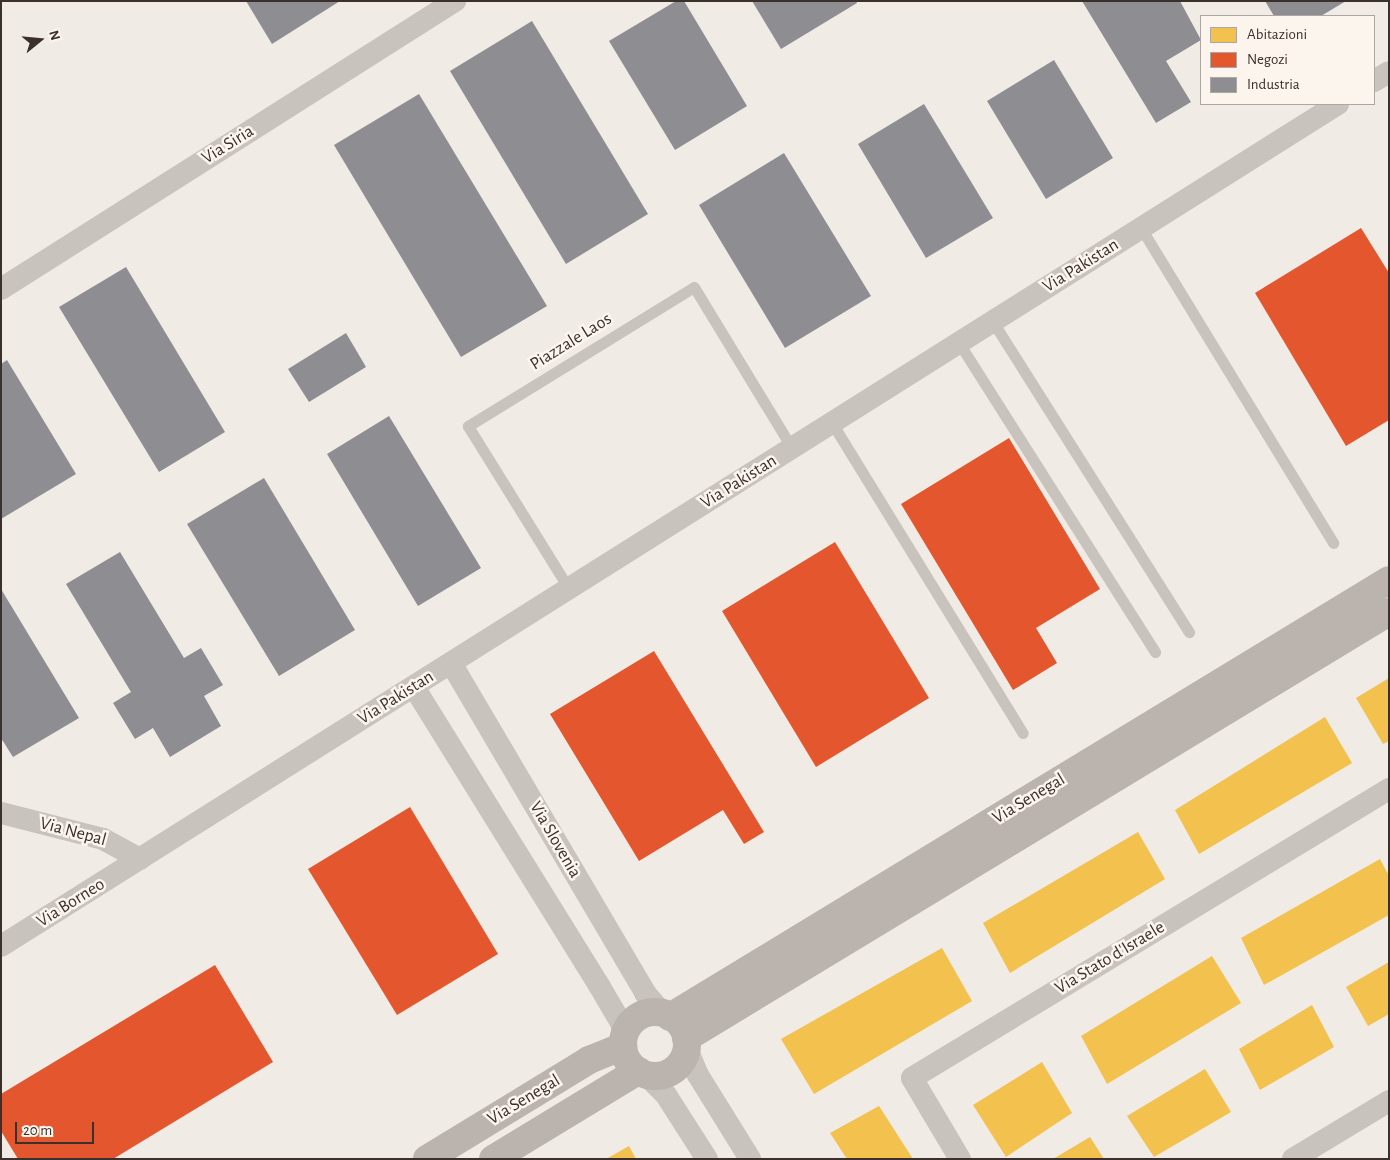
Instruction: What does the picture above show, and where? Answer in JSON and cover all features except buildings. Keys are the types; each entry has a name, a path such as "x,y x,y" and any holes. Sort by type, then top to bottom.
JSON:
{"main road":[{"name":"Via Senegal","path":"667,1015 1389,580"},
{"name":"Via Senegal","path":"686,1042 1389,612"},
{"path":"654,1012 667,1015 680,1026 686,1042 680,1064 673,1071 655,1076 642,1073 627,1060 624,1040 635,1019 654,1012"},
{"name":"Via Senegal","path":"427,1159 624,1040"},
{"name":"Via Senegal","path":"493,1159 642,1073"}],"street":[{"name":"Via Siria","path":"1,289 455,1"},
{"path":"1375,80 1389,72"},
{"name":"Via Pakistan","path":"140,860 1336,105"},
{"name":"Via Slovenia","path":"451,663 645,993 667,1015"},
{"path":"414,687 604,994 624,1040"},
{"name":"Via Stato d'Israele","path":"960,1159 912,1078 1388,792"},
{"name":"Via Nepal","path":"1,813 103,838 140,860"},
{"name":"Via Borneo","path":"1,946 140,860"},
{"path":"686,1042 698,1075 750,1159"},
{"path":"642,1073 666,1095 707,1159"},
{"path":"1293,1159 1389,1101"}],"lane":[{"path":"1141,228 1333,544"},
{"name":"Piazzale Laos","path":"569,589 468,426 694,287 792,448"},
{"path":"993,322 1189,632"},
{"path":"959,343 1155,652"},
{"path":"832,423 1023,733"}]}
